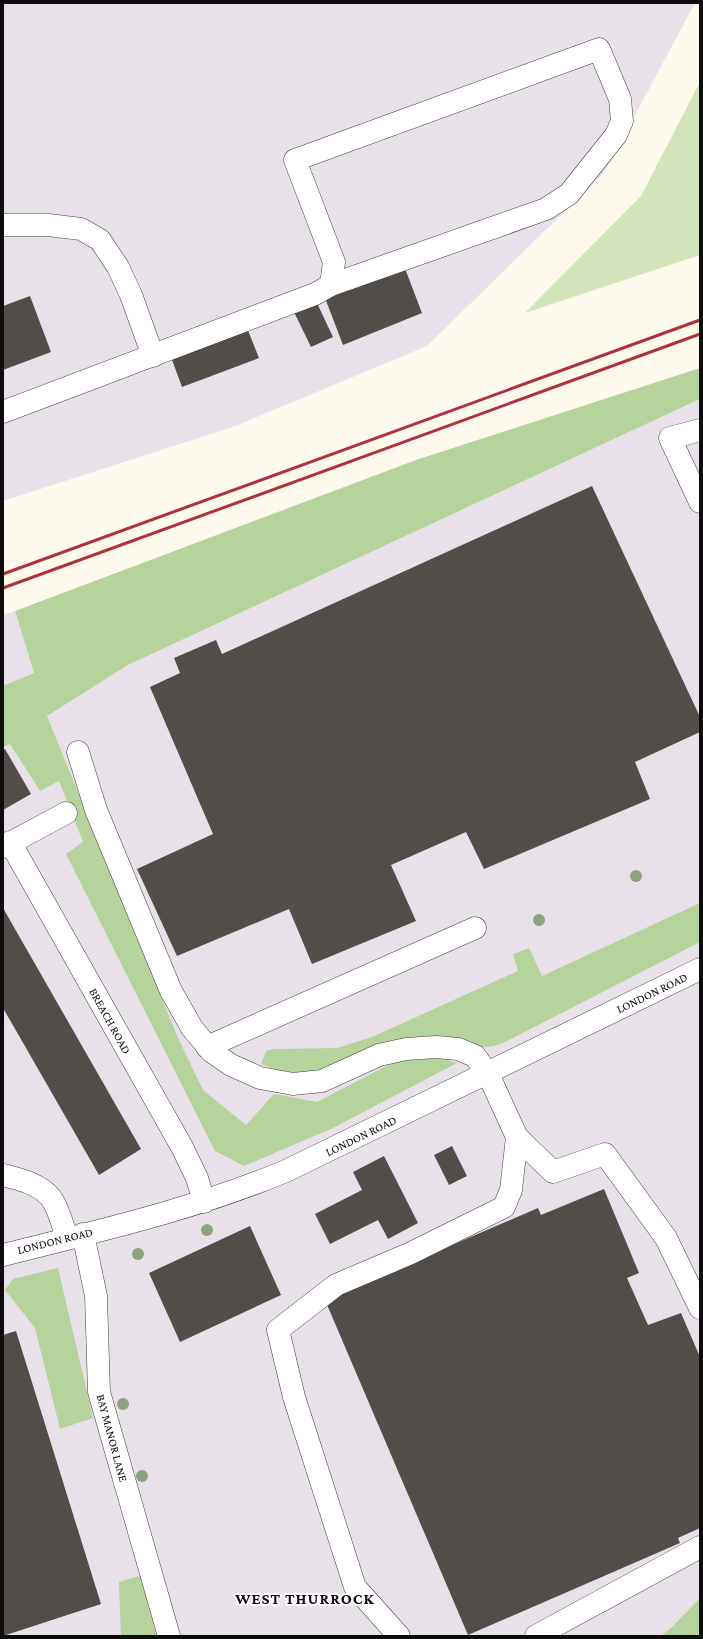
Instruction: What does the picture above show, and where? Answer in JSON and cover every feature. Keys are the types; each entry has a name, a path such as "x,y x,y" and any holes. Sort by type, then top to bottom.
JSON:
{"street":[{"path":"3,412 315,294 331,285 546,209 569,194 616,135 622,121 620,99 600,49 295,160 334,262 331,285"},
{"path":"3,225 48,225 81,228 100,240 118,267 131,295 153,356"},
{"path":"700,430 670,438 700,502"},
{"path":"78,752 96,810 171,990 192,1028 212,1052 231,1065 260,1078 293,1084 322,1082 379,1055 406,1049 458,1049 474,1056 488,1074 517,1137 553,1172 605,1154 666,1238 700,1308"},
{"name":"BREACH ROAD","path":"66,813 6,844 182,1147 197,1178 204,1202"},
{"path":"207,1046 475,928"},
{"name":"LONDON ROAD","path":"3,1255 204,1202 247,1188 286,1172 700,969"},
{"path":"399,1636 355,1587 294,1397 278,1330 336,1285 410,1253 504,1207 511,1190 517,1137"},
{"name":"BAY MANOR LANE","path":"3,1175 34,1186 50,1197 75,1237 96,1296 99,1392 169,1636"},
{"path":"536,1636 700,1547"}],"shaded area":[{"path":"3,3 695,3 604,173 427,346 233,427 3,501"},
{"path":"700,399 700,1636 3,1636 3,615 15,611 47,716 128,665"}],"green space":[{"path":"700,82 700,255 525,313 641,196"},
{"path":"700,368 700,399 128,665 47,716 178,1038 203,1090 246,1125 274,1094 317,1102 392,1063 419,1057 442,1058 457,1063 333,1128 244,1166 215,1151 66,854 83,842 59,781 40,791 10,744 3,747 3,686 34,673 15,611 416,460"},
{"path":"700,903 700,942 495,1046 478,1047 467,1044 308,1074 285,1074 261,1064 266,1051 273,1049 337,1048 372,1037 518,971 513,954 529,948 542,976"},
{"path":"58,1268 93,1418 60,1429 35,1328 5,1290 13,1279"},
{"path":"143,1575 160,1636 121,1636 119,1582"},
{"path":"700,1598 700,1636 661,1636 673,1626"}],"building":[{"path":"404,266 422,313 343,345 325,298"},
{"path":"30,296 51,352 3,370 3,306"},
{"path":"316,301 333,337 311,347 294,312"},
{"path":"247,328 259,358 182,387 171,357"},
{"path":"592,486 700,717 700,732 635,762 650,799 484,869 466,832 391,865 416,921 312,964 289,909 177,956 137,869 213,834 150,687 180,673 174,658 216,640 222,654"},
{"path":"5,749 31,794 3,810 3,750"},
{"path":"3,908 141,1149 99,1175 3,1008"},
{"path":"452,1146 467,1176 449,1185 434,1155"},
{"path":"384,1156 418,1223 388,1239 378,1220 330,1244 315,1214 362,1190 353,1172"},
{"path":"604,1189 639,1273 627,1278 648,1325 681,1313 700,1357 700,1528 678,1538 680,1543 468,1635 325,1300 538,1208 541,1215"},
{"path":"250,1226 281,1295 180,1342 149,1273"},
{"path":"16,1331 101,1604 3,1636 3,1335"}],"railway":[{"path":"3,574 700,320"},
{"path":"3,588 700,334"}],"district":[{"name":"WEST THURROCK","path":"305,1598"}]}
